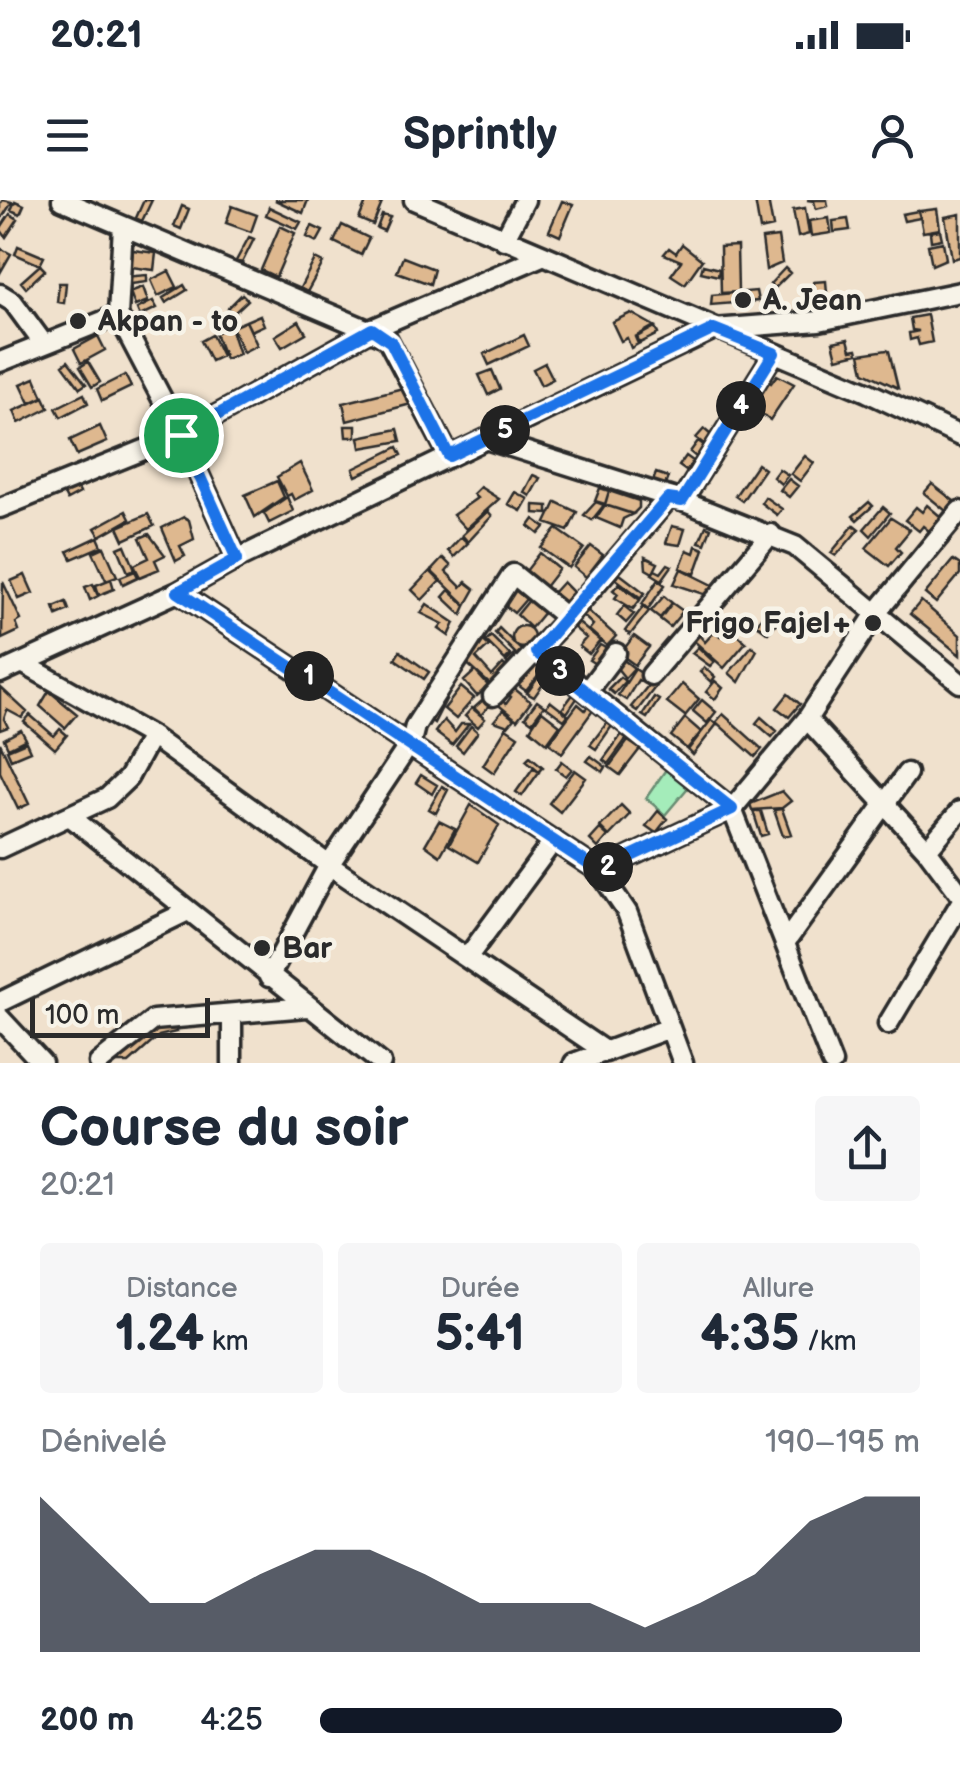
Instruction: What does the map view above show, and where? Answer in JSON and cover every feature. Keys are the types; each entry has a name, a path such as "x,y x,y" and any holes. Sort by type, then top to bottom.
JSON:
{"street":[{"path":"62,200 372,329 391,342 449,456"},
{"path":"414,200 960,436"},
{"path":"504,240 525,200"},
{"path":"123,226 118,315 181,435 237,559"},
{"path":"0,508 181,435 372,329 542,256"},
{"path":"0,673 178,592 237,559 714,329 819,321 960,292"},
{"path":"0,294 13,302 42,343"},
{"path":"0,362 118,315"},
{"path":"493,696 675,500 774,353"},
{"path":"486,438 771,534 806,554 960,683"},
{"path":"599,871 732,809 808,719 877,612 960,511"},
{"path":"651,675 771,534"},
{"path":"269,977 330,865 514,574 567,618"},
{"path":"178,592 411,742 599,871 627,912 683,1063"},
{"path":"536,652 732,809 787,940 832,1063"},
{"path":"587,691 616,653"},
{"path":"24,664 151,736 330,865 606,1052"},
{"path":"808,719 927,850 960,894"},
{"path":"0,848 72,818 107,798 128,778 151,736"},
{"path":"787,940 907,774"},
{"path":"927,850 960,811"},
{"path":"72,818 306,1007 382,1063"},
{"path":"467,958 554,840"},
{"path":"888,1024 960,904"},
{"path":"0,1002 186,912"},
{"path":"99,1063 153,1020 306,1007"},
{"path":"232,1015 232,1063"},
{"path":"0,1018 42,1063"},
{"path":"574,1063 670,1028"}],"green space":[{"path":"667,768 691,784 665,815 646,798"}],"building":[{"path":"3,200 12,202 0,221 0,204"},
{"path":"144,200 152,200 142,221 136,218"},
{"path":"275,200 308,200 303,213"},
{"path":"367,200 382,203 373,225 359,219"},
{"path":"755,200 768,200 773,227 760,230"},
{"path":"807,200 827,200 828,206 816,209 814,201"},
{"path":"15,201 24,205 20,214 11,210"},
{"path":"562,201 573,205 560,236 549,231"},
{"path":"182,206 189,209 181,229 174,226"},
{"path":"232,206 257,215 251,232 226,223"},
{"path":"269,207 301,222 297,229 266,215"},
{"path":"805,208 809,234 798,237 793,210"},
{"path":"937,209 940,229 923,232 919,211"},
{"path":"918,211 920,218 904,221 902,214"},
{"path":"10,214 18,219 6,237 0,229"},
{"path":"960,214 960,257 952,259 945,217"},
{"path":"382,215 390,217 384,231 377,228"},
{"path":"829,218 831,233 811,236 809,221"},
{"path":"848,219 850,230 834,232 833,221"},
{"path":"342,225 369,238 361,255 334,242"},
{"path":"280,226 295,233 276,277 261,270"},
{"path":"312,226 323,231 317,242 307,237"},
{"path":"940,230 942,239 931,241 930,232"},
{"path":"249,237 254,239 242,263 236,261"},
{"path":"778,237 782,263 766,270 762,239"},
{"path":"943,242 946,259 932,265 928,245"},
{"path":"682,244 702,260 685,284 671,275 681,261 664,254 669,248 676,253"},
{"path":"18,246 44,257 40,265 15,254"},
{"path":"737,246 738,292 721,293 720,247"},
{"path":"2,249 11,254 0,273 0,252"},
{"path":"133,250 156,253 154,270 131,267"},
{"path":"403,257 434,269 430,284 397,272"},
{"path":"315,259 323,263 307,292 300,288"},
{"path":"40,265 45,270 26,288 21,282"},
{"path":"703,265 719,269 718,276 701,272"},
{"path":"785,268 790,273 775,288 770,284"},
{"path":"169,271 177,287 158,296 151,280"},
{"path":"147,275 147,282 123,285 123,277"},
{"path":"826,281 827,293 813,298 814,282"},
{"path":"59,283 66,283 64,303 57,302"},
{"path":"184,285 187,290 166,303 163,298"},
{"path":"143,287 148,301 135,306 130,292"},
{"path":"756,291 758,301 711,305 712,295"},
{"path":"242,294 248,300 233,314 228,308"},
{"path":"153,301 157,308 140,316 137,309"},
{"path":"631,313 654,326 635,337 638,344 631,348 627,338 621,341 612,322"},
{"path":"260,315 264,325 251,331 246,321"},
{"path":"927,315 932,342 919,345 917,338 910,340 909,333 919,331 912,330 910,318"},
{"path":"246,321 257,345 243,352 232,327"},
{"path":"299,321 306,333 282,347 275,336"},
{"path":"230,327 239,354 225,359 215,333"},
{"path":"655,327 658,334 640,343 637,337"},
{"path":"212,335 222,356 211,361 201,341"},
{"path":"524,335 529,346 489,365 484,354"},
{"path":"98,336 105,350 81,363 74,349"},
{"path":"848,339 851,350 857,349 858,353 837,358 833,342"},
{"path":"887,350 898,388 864,372 860,354"},
{"path":"68,361 86,384 80,388 63,365"},
{"path":"88,362 100,382 92,387 80,367"},
{"path":"545,363 553,379 541,385 533,369"},
{"path":"492,370 500,389 488,395 479,375"},
{"path":"125,375 131,387 102,401 97,389"},
{"path":"777,375 794,384 770,420 749,405 767,380 771,383"},
{"path":"35,378 43,397 30,403 21,384"},
{"path":"407,387 411,404 347,421 343,403"},
{"path":"84,394 88,403 61,417 56,408"},
{"path":"44,397 49,408 19,423 14,411"},
{"path":"100,426 107,442 77,455 70,440"},
{"path":"345,426 356,426 356,437 346,437"},
{"path":"398,429 401,441 361,448 359,437"},
{"path":"704,429 711,435 704,444 696,438"},
{"path":"698,441 705,446 696,457 690,452"},
{"path":"398,447 402,455 356,476 353,469"},
{"path":"686,456 693,461 686,471 679,466"},
{"path":"805,456 814,463 800,481 791,474"},
{"path":"300,463 313,490 294,500 291,494 287,496 277,477"},
{"path":"757,464 764,469 742,501 735,496"},
{"path":"779,469 788,475 781,484 773,477"},
{"path":"656,473 668,477 665,485 653,481"},
{"path":"533,475 540,478 530,496 524,492"},
{"path":"789,479 798,486 789,497 780,490"},
{"path":"277,481 284,497 255,517 245,495"},
{"path":"932,484 954,501 946,511 924,493"},
{"path":"77,487 80,493 67,500 64,494"},
{"path":"480,487 499,499 466,529 453,515 477,498 473,494"},
{"path":"600,488 609,491 605,504 595,501"},
{"path":"609,491 639,501 639,508 633,514 605,505"},
{"path":"515,492 528,499 521,511 508,504"},
{"path":"287,497 293,511 269,523 264,513"},
{"path":"765,497 782,509 777,515 761,503"},
{"path":"556,502 577,512 568,531 546,523"},
{"path":"596,502 604,505 592,520 584,515"},
{"path":"869,502 873,506 857,520 853,516"},
{"path":"534,505 548,506 548,514 534,513"},
{"path":"605,505 633,514 623,519 620,528 596,518"},
{"path":"927,505 941,517 929,531 923,526 919,531 905,520 916,507 922,512"},
{"path":"883,507 890,513 871,536 864,529"},
{"path":"126,511 130,519 100,536 95,528"},
{"path":"488,511 492,516 468,542 462,535"},
{"path":"148,514 154,526 124,540 118,527"},
{"path":"184,517 189,520 194,539 180,546 185,556 176,561 162,528"},
{"path":"891,518 910,530 896,547 901,552 889,566 866,548"},
{"path":"534,519 545,527 539,534 529,526"},
{"path":"854,525 859,529 836,556 831,553"},
{"path":"672,526 685,529 680,545 666,543"},
{"path":"706,526 711,528 705,544 699,542"},
{"path":"557,529 584,548 569,568 541,548"},
{"path":"149,534 165,555 155,560 159,569 140,577 134,565 149,558 140,538"},
{"path":"98,537 102,546 72,559 68,551"},
{"path":"461,537 468,543 454,557 448,551"},
{"path":"125,545 135,569 128,572 118,548"},
{"path":"591,546 603,555 586,577 574,567"},
{"path":"696,546 704,549 695,574 680,568 687,550 694,553"},
{"path":"104,547 117,576 106,580 93,552"},
{"path":"540,553 559,569 545,587 526,571"},
{"path":"645,557 658,563 653,573 646,569"},
{"path":"443,558 451,566 446,572 461,587 466,582 475,589 466,605 431,571"},
{"path":"953,560 960,565 960,574 936,603 925,594"},
{"path":"668,564 672,566 662,580 652,574 655,570 661,573"},
{"path":"681,569 713,585 707,595 674,584"},
{"path":"135,571 138,577 123,584 120,577"},
{"path":"430,571 440,581 422,600 412,590"},
{"path":"620,574 645,593 641,598 616,579"},
{"path":"25,575 33,593 19,599 11,581"},
{"path":"111,579 114,589 99,595 96,585"},
{"path":"658,580 665,585 648,609 642,604"},
{"path":"3,582 21,620 16,623 19,631 2,639"},
{"path":"563,582 573,592 564,602 553,593"},
{"path":"93,584 98,596 90,600 85,587"},
{"path":"619,584 640,600 633,609 615,598 618,594 613,590"},
{"path":"516,589 527,598 514,613 503,604"},
{"path":"449,590 466,606 462,615 443,597"},
{"path":"664,596 672,603 660,618 651,611"},
{"path":"530,599 544,612 531,628 517,615"},
{"path":"921,601 960,635 960,655 910,614"},
{"path":"66,602 69,610 57,615 54,607"},
{"path":"672,603 683,611 670,627 660,619"},
{"path":"427,604 455,623 449,636 439,629 443,624 421,613"},
{"path":"624,606 634,614 626,623 617,615"},
{"path":"643,607 649,611 630,635 625,631"},
{"path":"585,608 616,636 607,646 589,630 593,625 580,613"},
{"path":"766,612 778,621 768,633 756,624"},
{"path":"575,620 600,641 589,654 579,646 586,638 571,625"},
{"path":"523,626 531,629 531,645 523,648 515,645 512,637 515,629"},
{"path":"728,626 746,642 724,668 694,641 699,635 705,642 715,631 720,636"},
{"path":"499,628 526,655 513,669 506,662 515,653 495,633"},
{"path":"478,636 489,646 476,658 492,676 503,664 511,672 495,689 462,659"},
{"path":"491,636 510,655 505,660 486,641"},
{"path":"634,636 649,647 635,665 620,654"},
{"path":"600,645 613,652 602,668 589,660"},
{"path":"752,646 757,650 739,682 729,673"},
{"path":"698,647 714,662 710,666 692,653"},
{"path":"400,651 429,672 424,679 395,659"},
{"path":"617,655 634,668 625,678 612,662"},
{"path":"537,664 544,669 526,691 515,683 519,677 523,681"},
{"path":"704,667 715,677 711,682 700,672"},
{"path":"635,669 647,677 643,683 638,680 626,700 618,695"},
{"path":"475,671 492,690 488,694 484,690 477,696 464,681"},
{"path":"540,675 546,680 534,697 527,693"},
{"path":"450,676 456,680 434,723 430,720 426,727 424,721"},
{"path":"620,677 625,681 614,694 608,689"},
{"path":"715,681 723,688 715,699 706,692"},
{"path":"651,682 656,686 637,711 631,707"},
{"path":"682,684 699,699 685,716 667,702"},
{"path":"511,686 531,702 517,720 496,703 500,699 506,704 511,697 506,692"},
{"path":"0,687 27,712 22,718 7,710 4,719 8,727 0,730"},
{"path":"461,687 474,698 456,719 444,709"},
{"path":"49,691 77,714 65,728 40,706"},
{"path":"574,693 578,697 567,713 562,709"},
{"path":"788,694 800,704 789,717 777,708"},
{"path":"654,697 659,700 647,718 642,715"},
{"path":"483,700 489,706 481,715 474,708"},
{"path":"702,700 716,712 707,723 693,711"},
{"path":"537,701 544,706 532,722 525,717"},
{"path":"550,701 568,715 564,720 546,707"},
{"path":"578,704 585,710 589,705 594,709 562,753 549,743"},
{"path":"472,708 485,719 478,727 465,716"},
{"path":"503,710 514,719 508,726 494,721"},
{"path":"542,711 560,725 547,743 530,729"},
{"path":"723,714 762,749 755,757 716,722"},
{"path":"30,715 54,736 60,729 67,735 55,749 24,722"},
{"path":"761,717 777,731 772,737 756,723"},
{"path":"685,718 701,732 687,749 671,736"},
{"path":"444,720 455,732 461,724 469,724 452,745 435,732"},
{"path":"711,720 717,724 693,755 688,750"},
{"path":"607,723 612,726 596,749 590,745"},
{"path":"471,726 478,732 463,752 456,746"},
{"path":"506,728 518,736 494,773 483,765"},
{"path":"21,730 26,739 8,748 4,739"},
{"path":"622,734 627,738 608,764 603,760"},
{"path":"628,741 640,749 620,775 609,767"},
{"path":"26,742 30,751 11,759 7,750"},
{"path":"0,743 29,804 18,809 0,772"},
{"path":"530,756 543,767 539,771 526,760"},
{"path":"591,756 606,767 603,772 587,761"},
{"path":"562,761 572,769 566,776 556,769"},
{"path":"533,768 539,772 522,796 516,792"},
{"path":"575,770 586,778 560,812 549,803"},
{"path":"421,775 437,785 432,794 416,783"},
{"path":"442,786 448,790 436,813 429,809"},
{"path":"782,791 791,801 782,808 752,810 750,804"},
{"path":"471,805 499,825 478,862 449,845"},
{"path":"621,805 630,814 609,836 600,827"},
{"path":"782,809 791,834 783,836 774,810"},
{"path":"658,811 667,819 656,833 646,826"},
{"path":"753,811 761,811 768,834 761,836"},
{"path":"439,821 455,829 440,856 425,845"},
{"path":"600,829 608,836 598,848 590,840"},
{"path":"176,1020 176,1032 159,1036 129,1063 111,1063 152,1027"}],"place":[{"name":"A. Jean","path":"743,300"},
{"name":"Akpan - to","path":"78,321"},
{"name":"Frigo Fajel+","path":"873,623"},
{"name":"Bar","path":"262,948"}],"route":[{"path":"372,329 391,342 449,456 714,329 774,353 682,501 668,499 536,652 732,809 673,840 599,871 411,742 178,592 237,559 181,435 372,329"}]}
